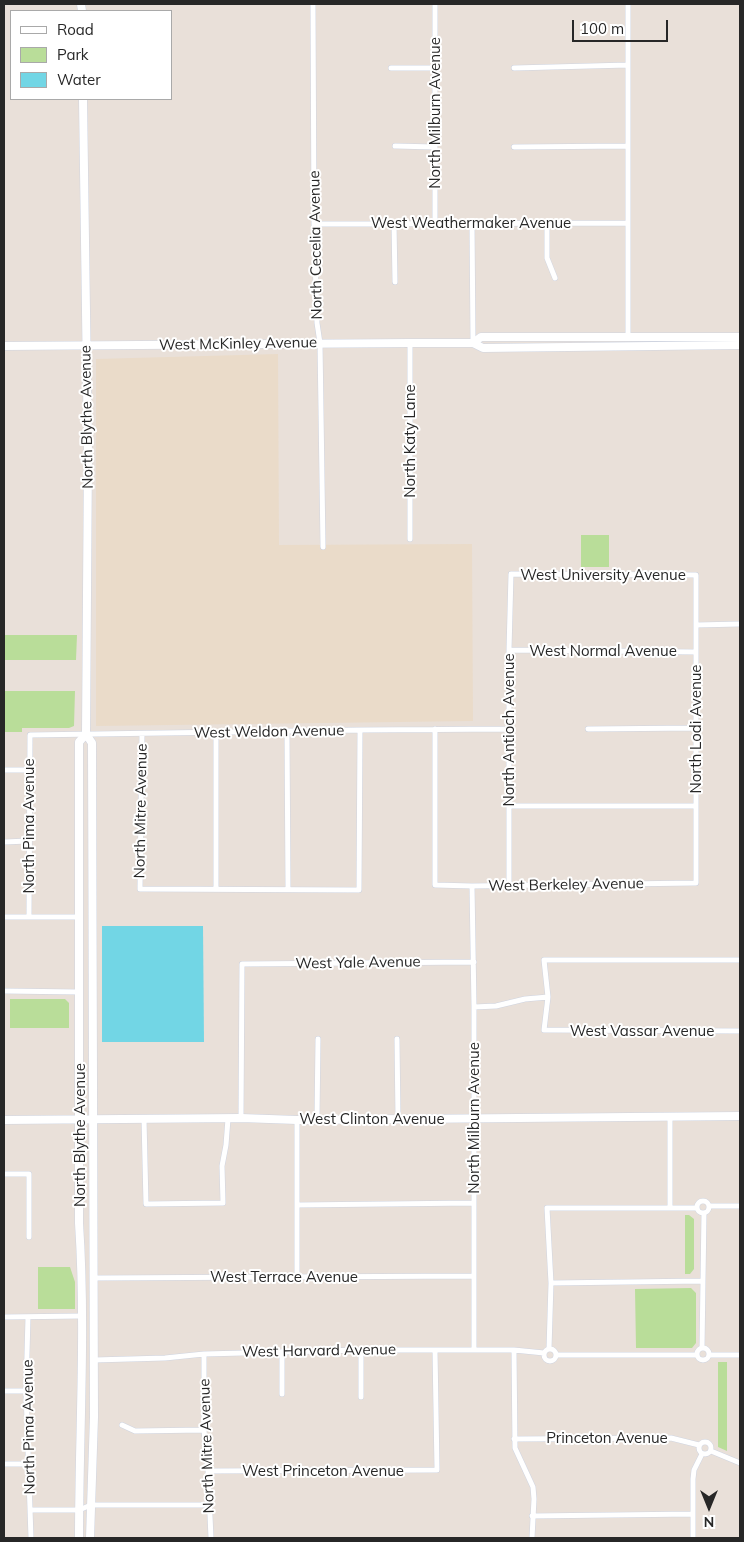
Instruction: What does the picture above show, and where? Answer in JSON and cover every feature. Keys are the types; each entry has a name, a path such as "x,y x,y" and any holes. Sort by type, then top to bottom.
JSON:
{"street":[{"name":"North Cecelia Avenue","path":"313,4 314,224 317,323 320,344 323,547"},
{"name":"North Milburn Avenue","path":"435,4 435,222"},
{"path":"628,4 628,337"},
{"path":"514,68 628,65"},
{"path":"391,68 435,68"},
{"name":"North Blythe Avenue","path":"79,1538 85,1508 94,1417 92,743 86,734 88,585 83,100"},
{"path":"396,146 435,147"},
{"path":"514,146 628,146"},
{"path":"472,222 473,343"},
{"path":"547,222 547,258 555,278"},
{"name":"West Weathermaker Avenue","path":"314,224 628,222"},
{"path":"394,223 395,282"},
{"name":"West McKinley Avenue","path":"473,343 481,338 740,336"},
{"name":"North Katy Lane","path":"410,343 410,539"},
{"name":"West McKinley Avenue","path":"4,346 473,343 483,348 740,345"},
{"name":"West University Avenue","path":"511,574 696,575"},
{"name":"North Antioch Avenue","path":"509,885 509,650 511,574"},
{"name":"North Lodi Avenue","path":"696,575 696,884"},
{"path":"696,624 740,624"},
{"name":"West Normal Avenue","path":"509,650 696,652"},
{"path":"588,729 696,728"},
{"name":"West Berkeley Avenue","path":"435,729 436,885 696,884"},
{"name":"West Weldon Avenue","path":"30,735 509,729"},
{"path":"216,733 216,889 359,890 360,730"},
{"path":"287,731 288,889"},
{"name":"North Blythe Avenue","path":"86,734 79,742 80,1223 85,1508 90,1538"},
{"name":"North Mitre Avenue","path":"142,734 140,888 216,889"},
{"name":"North Pima Avenue","path":"29,917 30,735"},
{"path":"4,770 30,770"},
{"path":"509,806 696,806"},
{"path":"4,842 28,841"},
{"name":"North Milburn Avenue","path":"472,886 475,1119 473,1203 474,1349"},
{"path":"4,917 80,917"},
{"path":"474,1007 496,1006 524,999 548,997 544,960 740,960"},
{"name":"West Yale Avenue","path":"241,1118 242,964 474,962"},
{"path":"4,991 80,992"},
{"name":"West Vassar Avenue","path":"548,997 544,1030 740,1031"},
{"path":"317,1119 318,1039"},
{"path":"397,1039 398,1119"},
{"path":"670,1116 670,1208"},
{"name":"West Clinton Avenue","path":"4,1120 241,1118 297,1120 740,1116"},
{"path":"144,1119 146,1204 223,1203 222,1166 228,1119"},
{"path":"297,1120 298,1277"},
{"path":"4,1174 29,1174 29,1237"},
{"path":"697,1208 698,1204 703,1201 707,1202 709,1206"},
{"path":"298,1205 473,1203"},
{"path":"709,1206 740,1206"},
{"path":"704,1213 709,1210 709,1206"},
{"path":"556,1355 553,1360 549,1361 544,1358 544,1353 549,1348 551,1283 547,1208 697,1208 698,1211 704,1213"},
{"path":"697,1355 699,1349 702,1348 704,1213"},
{"name":"West Terrace Avenue","path":"94,1278 474,1276"},
{"path":"551,1283 703,1281"},
{"name":"North Pima Avenue","path":"28,1316 26,1391 31,1538"},
{"path":"4,1317 82,1316"},
{"path":"549,1348 554,1350 556,1355"},
{"path":"702,1348 708,1350 709,1355"},
{"name":"West Harvard Avenue","path":"94,1360 165,1358 204,1354 361,1350 474,1349 544,1353"},
{"path":"361,1350 362,1396"},
{"name":"West Princeton Avenue","path":"208,1471 437,1470 436,1350"},
{"path":"514,1350 514,1439 518,1458 533,1487 532,1538"},
{"path":"282,1352 282,1394"},
{"name":"North Mitre Avenue","path":"204,1354 204,1430 210,1505 210,1538"},
{"path":"556,1355 697,1355 702,1360 708,1359 709,1355"},
{"path":"709,1355 740,1355"},
{"path":"4,1391 26,1391"},
{"path":"122,1425 135,1431 204,1430"},
{"name":"Princeton Avenue","path":"514,1439 671,1438 699,1445"},
{"path":"702,1454 699,1450 699,1445 702,1443 707,1442 711,1445 711,1451"},
{"path":"702,1454 707,1454 711,1451"},
{"path":"711,1451 740,1463"},
{"path":"693,1538 693,1478 694,1470 702,1454"},
{"path":"4,1464 29,1464"},
{"path":"31,1510 210,1505"},
{"path":"532,1516 693,1514"}],"shaded area":[{"path":"278,354 279,545 472,544 473,721 96,726 96,359"}],"green space":[{"path":"581,535 609,535 609,567 581,567"},
{"path":"4,635 77,635 76,660 4,660"},
{"path":"4,691 75,691 74,726 69,728 22,728 22,732 4,732"},
{"path":"10,999 65,999 69,1003 69,1028 10,1028"},
{"path":"685,1215 689,1215 694,1219 694,1269 690,1274 685,1274"},
{"path":"38,1267 70,1267 75,1282 75,1309 38,1309"},
{"path":"691,1288 696,1293 696,1343 692,1348 636,1348 635,1289"},
{"path":"718,1362 727,1362 727,1451 718,1447"}],"water":[{"path":"102,926 203,926 204,1042 102,1042"}]}
